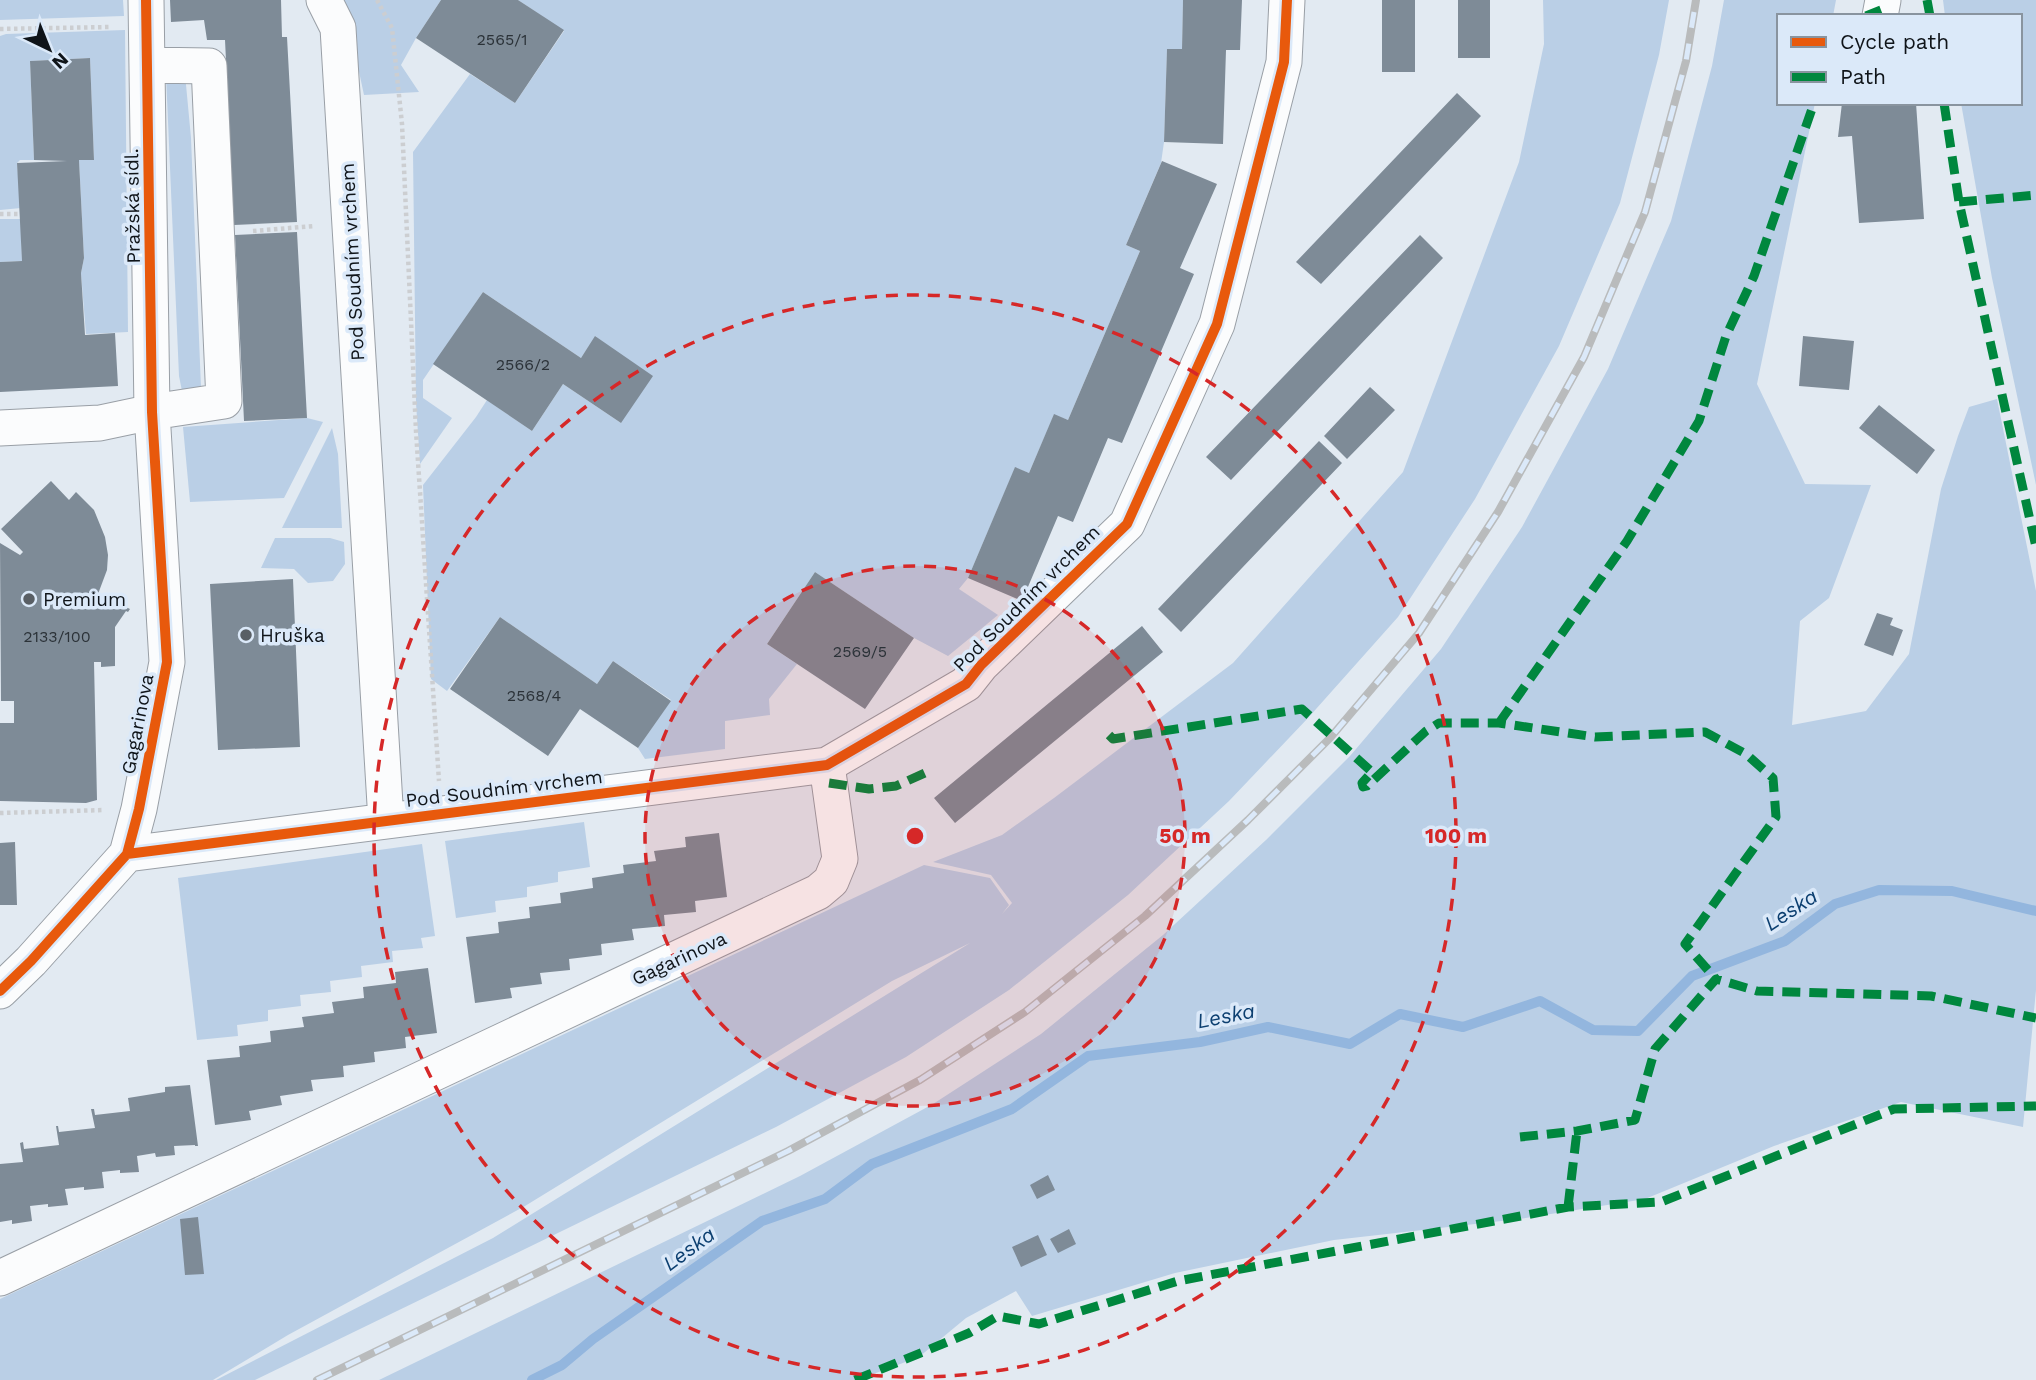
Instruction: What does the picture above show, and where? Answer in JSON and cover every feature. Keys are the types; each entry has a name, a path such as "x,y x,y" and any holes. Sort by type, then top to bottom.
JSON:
{"street":[{"name":"Pod Soudním vrchem","path":"324,0 338,27 386,821"},
{"name":"Pod Soudním vrchem","path":"127,854 827,765 966,684 981,665 1127,524 1217,324 1284,62 1287,0"},
{"name":"Pražská sídl.","path":"146,13 152,412"},
{"path":"0,428 100,422 224,401 209,66 147,65"},
{"name":"Gagarinova","path":"0,991 16,957 127,854 139,809 167,662 152,412"},
{"name":"Gagarinova","path":"0,1278 818,892 831,881 840,859 827,765"}],"path":[{"path":"377,0 392,28 402,124 415,431 439,792"},
{"path":"0,29 146,13"},
{"path":"0,214 21,214"},
{"path":"217,233 349,223"},
{"path":"0,813 139,809"}],"shaded area":[{"path":"0,0 123,0 124,16 0,20"},
{"path":"336,0 441,0 401,65 419,92 364,95 348,20"},
{"path":"518,0 1183,0 1182,49 1167,50 1161,163 1126,245 1140,251 1068,420 1054,415 1029,473 1015,468 968,578 959,589 998,615 948,656 914,638 815,572 767,644 797,664 769,699 770,715 725,721 725,749 645,759 638,748 671,700 613,661 597,684 500,617 447,691 431,679 423,485 487,400 532,431 563,384 621,423 596,336 581,358 483,292 423,380 423,398 452,418 420,464 416,403 413,152 470,74 515,103 564,31"},
{"path":"1543,0 1669,0 1659,55 1620,203 1559,346 1475,499 1398,617 1229,801 1128,895 1009,990 906,1057 776,1127 255,1380 216,1380 493,1238 970,943 892,981 525,1206 288,1335 213,1380 0,1380 0,1299 924,865 990,878 1009,905 1002,914 1012,903 991,875 933,862 1002,835 1233,663 1403,472 1519,162 1544,44"},
{"path":"1724,0 1836,0 1833,14 1777,14 1777,105 1815,105 1757,384 1805,484 1871,485 1829,598 1800,621 1792,725 1866,711 1909,654 1941,489 1958,436 1969,407 1997,399 2036,591 2036,990 2023,1127 1901,1102 1774,1146 1645,1199 1519,1219 1334,1240 1175,1273 1032,1316 1016,1291 966,1318 919,1357 857,1380 379,1380 800,1176 933,1104 1041,1034 1163,935 1266,840 1350,756 1441,649 1522,527 1608,369 1671,221 1712,66"},
{"path":"1943,0 2036,0 2036,485 1992,278 1961,105 2022,105 2022,14 1945,14"},
{"path":"125,30 128,332 86,334 81,273 84,258 79,160 94,159 90,58 30,61 34,160 20,160 17,163 21,208 0,210 0,36"},
{"path":"185,74 191,138 201,388 182,391 179,376 166,75"},
{"path":"0,219 21,219 22,261 0,262"},
{"path":"307,418 323,422 284,498 190,502 183,427"},
{"path":"332,428 338,454 342,528 282,528"},
{"path":"275,538 330,538 344,542 345,564 333,581 308,583 294,569 261,568"},
{"path":"584,822 590,867 558,872 558,882 527,887 527,897 495,901 496,912 456,918 445,841"},
{"path":"422,844 435,936 421,938 423,948 392,951 393,962 361,966 362,977 330,981 331,992 300,995 301,1006 268,1010 268,1021 237,1025 238,1036 197,1040 178,878"}],"building":[{"path":"170,0 281,0 282,37 287,37 297,222 234,225 225,40 207,40 204,20 171,22"},
{"path":"441,0 518,0 564,30 515,103 416,38"},
{"path":"1183,0 1242,0 1240,50 1226,50 1223,144 1164,142 1167,49 1182,49"},
{"path":"1382,0 1415,0 1415,72 1382,72"},
{"path":"1458,0 1490,0 1490,58 1458,58"},
{"path":"90,58 94,160 79,160 85,335 115,333 118,386 0,392 0,262 22,261 17,163 67,161 34,160 30,61"},
{"path":"1457,93 1481,116 1321,284 1296,262"},
{"path":"1842,105 1916,105 1924,219 1859,223 1852,136 1838,137"},
{"path":"1162,161 1217,184 1180,268 1194,274 1122,443 1108,438 1073,522 1058,516 1022,601 968,578 1015,467 1029,473 1054,414 1068,420 1140,251 1126,245"},
{"path":"297,232 307,418 244,421 235,235"},
{"path":"1420,235 1443,258 1231,480 1206,457"},
{"path":"483,292 581,358 595,336 653,376 621,423 563,384 532,431 433,364"},
{"path":"1803,336 1854,341 1849,390 1799,386"},
{"path":"1370,387 1395,410 1347,459 1324,436"},
{"path":"1879,405 1935,450 1917,474 1859,428"},
{"path":"1319,441 1342,463 1181,632 1158,609"},
{"path":"51,481 69,500 76,492 94,510 105,537 108,555 107,570 98,594 130,609 115,627 115,666 101,667 101,662 94,662 97,800 86,803 0,801 0,723 14,723 14,701 1,701 0,543 20,555 23,552 1,529"},
{"path":"815,572 914,638 865,709 767,644"},
{"path":"293,579 300,747 218,750 210,584"},
{"path":"1877,613 1893,618 1890,625 1903,630 1893,656 1864,645"},
{"path":"500,617 597,684 613,661 671,701 638,748 580,709 548,756 450,689"},
{"path":"1142,626 1163,652 955,823 934,798"},
{"path":"719,833 727,897 695,901 696,912 664,915 665,926 632,929 634,940 601,944 602,955 569,959 570,970 540,973 542,984 510,988 512,998 475,1003 466,937 499,933 498,922 530,918 529,907 561,903 560,893 593,888 592,878 624,873 623,865 656,861 654,851 686,847 685,837"},
{"path":"15,842 17,905 0,905 0,843"},
{"path":"428,968 437,1033 405,1037 406,1048 374,1052 375,1062 343,1066 344,1077 311,1080 313,1091 280,1096 282,1105 249,1111 251,1120 215,1125 207,1060 240,1057 239,1046 271,1042 270,1031 304,1027 302,1017 334,1013 332,1002 364,998 363,987 396,983 395,972"},
{"path":"190,1085 198,1146 174,1146 175,1155 156,1157 155,1153 137,1156 139,1172 102,1172 104,1188 65,1189 68,1205 30,1206 32,1221 12,1224 12,1220 0,1222 0,1164 23,1162 20,1143 23,1142 24,1149 59,1145 56,1126 59,1132 95,1128 91,1109 94,1109 95,1115 130,1111 128,1098 165,1092 165,1087"},
{"path":"1048,1175 1055,1190 1037,1199 1030,1185"},
{"path":"198,1217 204,1274 185,1275 180,1219"},
{"path":"1069,1229 1076,1244 1058,1253 1050,1239"},
{"path":"1038,1235 1047,1255 1021,1267 1012,1247"}],"waterway":[{"name":"Leska","path":"532,1380 562,1365 593,1339 762,1221 825,1199 872,1164 1012,1109 1088,1056 1200,1042 1268,1027 1350,1044 1400,1014 1463,1027 1540,1001 1593,1030 1638,1031 1692,976 1785,941 1835,904 1879,890 1952,891 2036,911"}],"railway":[{"path":"317,1380 788,1151 920,1080 1025,1012 1145,916 1248,820 1330,738 1419,633 1498,512 1584,357 1645,212 1686,61 1696,0"}],"marked path":[{"path":"1927,0 1930,14"},
{"path":"1871,14 1881,10"},
{"path":"1499,723 1627,541 1699,421 1726,336 1754,276 1813,105"},
{"path":"1944,105 1959,202 2036,547"},
{"path":"1959,202 2036,195"},
{"path":"1109,735 1113,739 1302,709 1372,772 1362,783 1363,787 1426,731 1439,723 1499,723 1595,737 1705,732 1746,754 1773,778 1776,817 1685,944 1716,979"},
{"path":"829,783 869,789 896,786 927,772"},
{"path":"1520,1137 1577,1131 1635,1120 1655,1049 1716,979 1757,991 1931,996 2036,1018"},
{"path":"855,1380 969,1333 998,1316 1039,1324 1178,1281 1568,1207 1661,1202 1894,1109 2036,1106"},
{"path":"1568,1207 1577,1131"}],"cycle path":[{"path":"0,991 31,961 127,854 139,809 167,662 152,412 146,0"},
{"path":"127,854 827,765 966,684 981,665 1127,524 1217,324 1284,62 1287,0"}],"place":[{"name":"Premium","path":"29,599"},
{"name":"Hruška","path":"246,635"}]}
